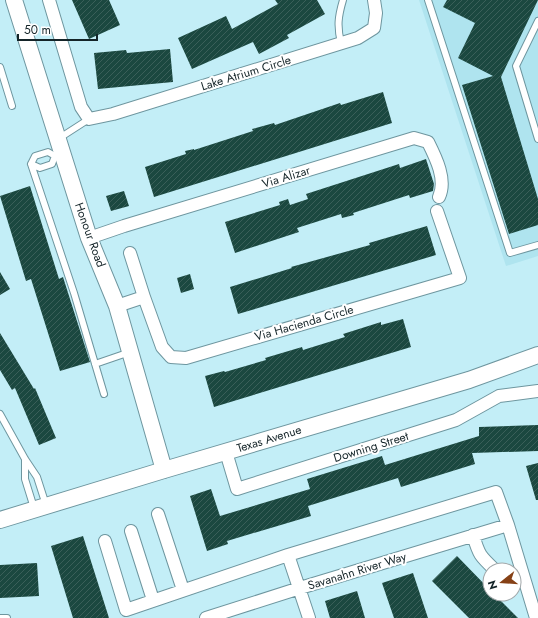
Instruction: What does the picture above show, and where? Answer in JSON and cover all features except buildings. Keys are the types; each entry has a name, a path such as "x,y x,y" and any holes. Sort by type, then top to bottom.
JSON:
{"street":[{"name":"Honour Road","path":"14,0 58,150 89,238 117,306 164,470"},
{"path":"49,0 81,107 89,119"},
{"name":"Lake Atrium Circle","path":"89,119 114,114 358,38 374,28 376,13 374,0"},
{"name":"Via Alizar","path":"89,238 414,138 428,142 435,156 443,190 439,197"},
{"name":"Via Hacienda Circle","path":"144,297 162,347 171,357 186,358 460,278 437,211"},
{"path":"117,306 144,297 130,253"},
{"name":"Texas Avenue","path":"0,520 469,380 538,356"},
{"name":"Downing Street","path":"226,452 237,489 456,420 499,396 538,391"},
{"path":"105,541 126,610 288,555 496,492 508,525 516,562"},
{"path":"158,514 183,590"},
{"name":"Savanahn River Way","path":"206,618 508,525"},
{"path":"131,531 153,600"},
{"path":"473,535 478,551 481,557 486,562"},
{"path":"288,555 309,618"},
{"path":"522,586 536,618"}],"lane":[{"path":"340,43 338,17 343,0"},
{"path":"428,0 510,253 538,245"},
{"path":"538,21 516,66 538,138"},
{"path":"0,67 12,106"},
{"name":"Lake Atrium Circle","path":"32,164 40,168 52,164 58,150 89,119"},
{"path":"58,150 35,156 32,164 74,293 104,394"},
{"path":"95,364 130,352"},
{"path":"0,414 25,459 37,477 40,508"},
{"path":"25,459 25,479 40,508"},
{"path":"0,618 7,618"}],"shaded area":[{"path":"419,0 538,0 538,256 506,266"}]}
